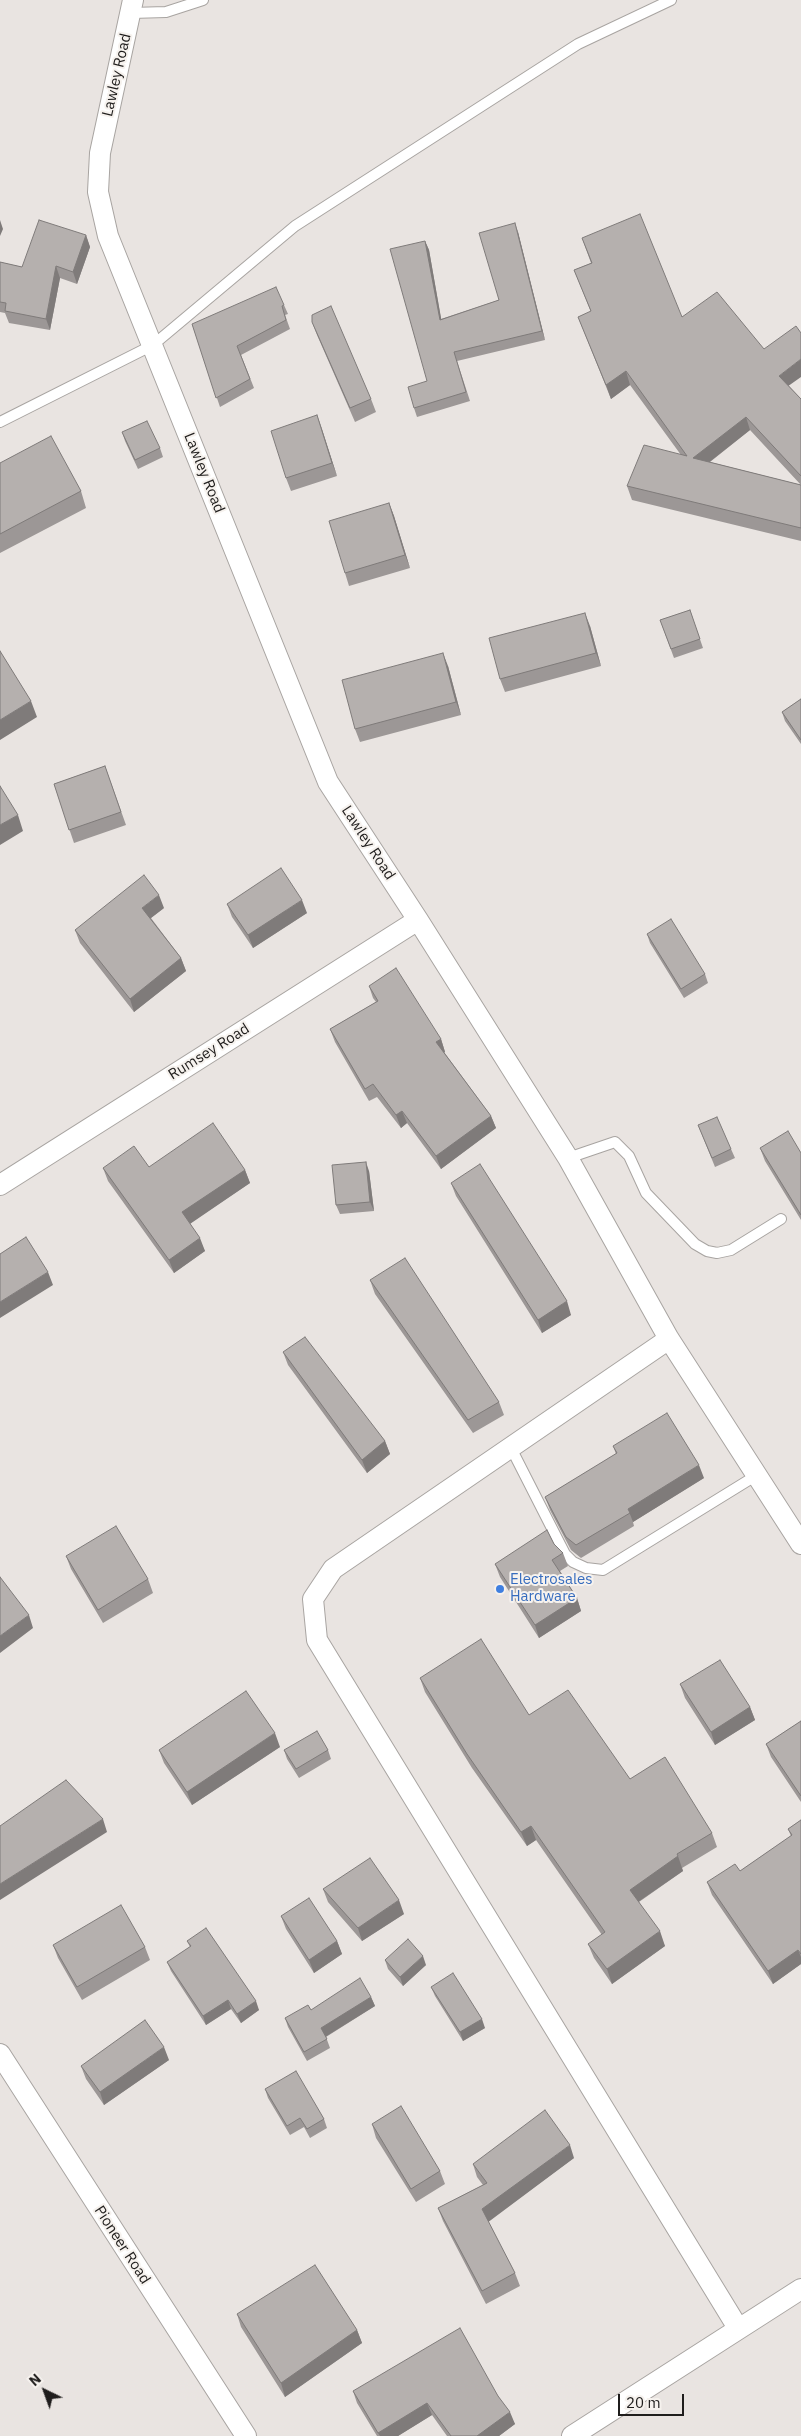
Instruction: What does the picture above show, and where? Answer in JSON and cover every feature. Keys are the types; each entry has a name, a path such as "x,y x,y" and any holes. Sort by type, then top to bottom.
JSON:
{"street":[{"name":"Lawley Road","path":"132,7 100,154 98,192 108,236 288,687 328,782 418,920 568,1158 669,1339 801,1544"},
{"name":"Rumsey Road","path":"0,1185 418,920"},
{"path":"669,1339 333,1569 313,1599 317,1640 738,2328"},
{"name":"Pioneer Road","path":"0,2054 246,2436"},
{"path":"572,2436 801,2289"}],"lane":[{"path":"132,7 166,12 203,0"},
{"path":"0,422 153,345 295,226 578,44 671,0"},
{"path":"568,1158 614,1142 629,1156 646,1193 695,1244 707,1251 717,1253 731,1250 781,1219"},
{"path":"511,1448 565,1554 573,1562 586,1568 603,1570 757,1475"}],"building":[{"path":"640,214 682,317 717,292 764,349 796,326 801,333 801,359 779,376 801,399 801,476 746,417 693,458 801,485 801,528 627,486 644,445 687,456 626,371 606,385 578,317 591,311 574,270 592,263 582,238"},
{"path":"39,220 86,235 73,272 56,266 46,319 5,311 6,303 0,302 0,262 22,267"},
{"path":"515,223 542,331 454,352 466,392 414,408 408,387 427,381 390,249 425,241 440,320 499,300 479,233"},
{"path":"276,287 284,305 282,306 286,320 237,346 250,379 216,398 192,324"},
{"path":"331,306 371,399 350,408 312,322 312,315"},
{"path":"317,415 332,463 286,478 271,431"},
{"path":"147,421 160,448 135,460 122,432"},
{"path":"51,436 81,491 0,534 0,463"},
{"path":"389,503 405,555 345,573 329,521"},
{"path":"690,610 700,639 671,649 660,620"},
{"path":"585,613 596,653 500,679 489,638"},
{"path":"0,651 31,701 0,720"},
{"path":"443,653 456,702 355,729 342,680"},
{"path":"801,699 801,740 782,712"},
{"path":"105,766 121,812 69,830 54,784"},
{"path":"0,786 18,815 0,825"},
{"path":"281,868 302,900 248,935 227,904"},
{"path":"144,875 159,895 142,908 181,958 130,999 75,930"},
{"path":"671,919 705,974 681,989 647,934"},
{"path":"396,968 441,1039 436,1042 491,1116 436,1156 402,1111 396,1115 373,1084 365,1089 330,1029 378,1001 369,986"},
{"path":"717,1117 731,1149 712,1158 698,1125"},
{"path":"213,1123 245,1170 182,1212 200,1238 169,1260 103,1168 134,1146 149,1167"},
{"path":"788,1131 801,1153 801,1215 760,1148"},
{"path":"366,1162 370,1202 336,1205 332,1165"},
{"path":"480,1164 567,1301 538,1320 451,1183"},
{"path":"26,1237 48,1272 0,1302 0,1254"},
{"path":"405,1258 499,1402 468,1420 370,1280"},
{"path":"305,1337 385,1441 362,1460 283,1352"},
{"path":"667,1413 699,1465 628,1509 630,1513 576,1545 566,1537 545,1497 617,1453 613,1446"},
{"path":"116,1526 148,1579 98,1610 66,1556"},
{"path":"547,1530 554,1544 563,1553 552,1560 577,1598 535,1625 495,1564"},
{"path":"0,1577 29,1615 0,1636"},
{"path":"481,1639 529,1715 568,1690 630,1779 665,1757 712,1833 677,1854 678,1856 630,1890 660,1931 607,1969 588,1944 605,1932 531,1826 521,1832 467,1754 420,1678"},
{"path":"720,1660 750,1707 711,1732 680,1684"},
{"path":"246,1691 275,1733 187,1792 159,1750"},
{"path":"801,1721 801,1796 766,1744"},
{"path":"317,1731 328,1750 296,1769 284,1750"},
{"path":"66,1780 103,1819 0,1884 0,1826"},
{"path":"801,1820 801,1954 798,1950 768,1971 707,1882 735,1864 740,1871 792,1835 788,1829"},
{"path":"370,1858 399,1900 358,1928 323,1889"},
{"path":"309,1898 337,1941 309,1960 281,1916"},
{"path":"121,1905 145,1947 77,1987 53,1945"},
{"path":"206,1928 256,2001 237,2014 228,2000 203,2016 167,1962 191,1946 187,1941"},
{"path":"408,1939 423,1956 400,1977 385,1960"},
{"path":"453,1973 482,2019 460,2032 431,1987"},
{"path":"360,1978 371,1997 321,2028 327,2039 304,2052 285,2018 308,2005 311,2010"},
{"path":"145,2020 164,2047 100,2092 81,2066"},
{"path":"296,2071 324,2119 307,2129 300,2118 287,2126 265,2089"},
{"path":"401,2106 440,2171 411,2189 372,2124"},
{"path":"545,2110 570,2145 482,2209 515,2273 482,2291 438,2208 487,2183 473,2164"},
{"path":"315,2265 357,2330 281,2383 237,2314"},
{"path":"460,2328 498,2396 510,2412 477,2436 451,2436 427,2403 378,2433 353,2391"}],"place":[{"name":"Electrosales Hardware","path":"500,1589"}]}
